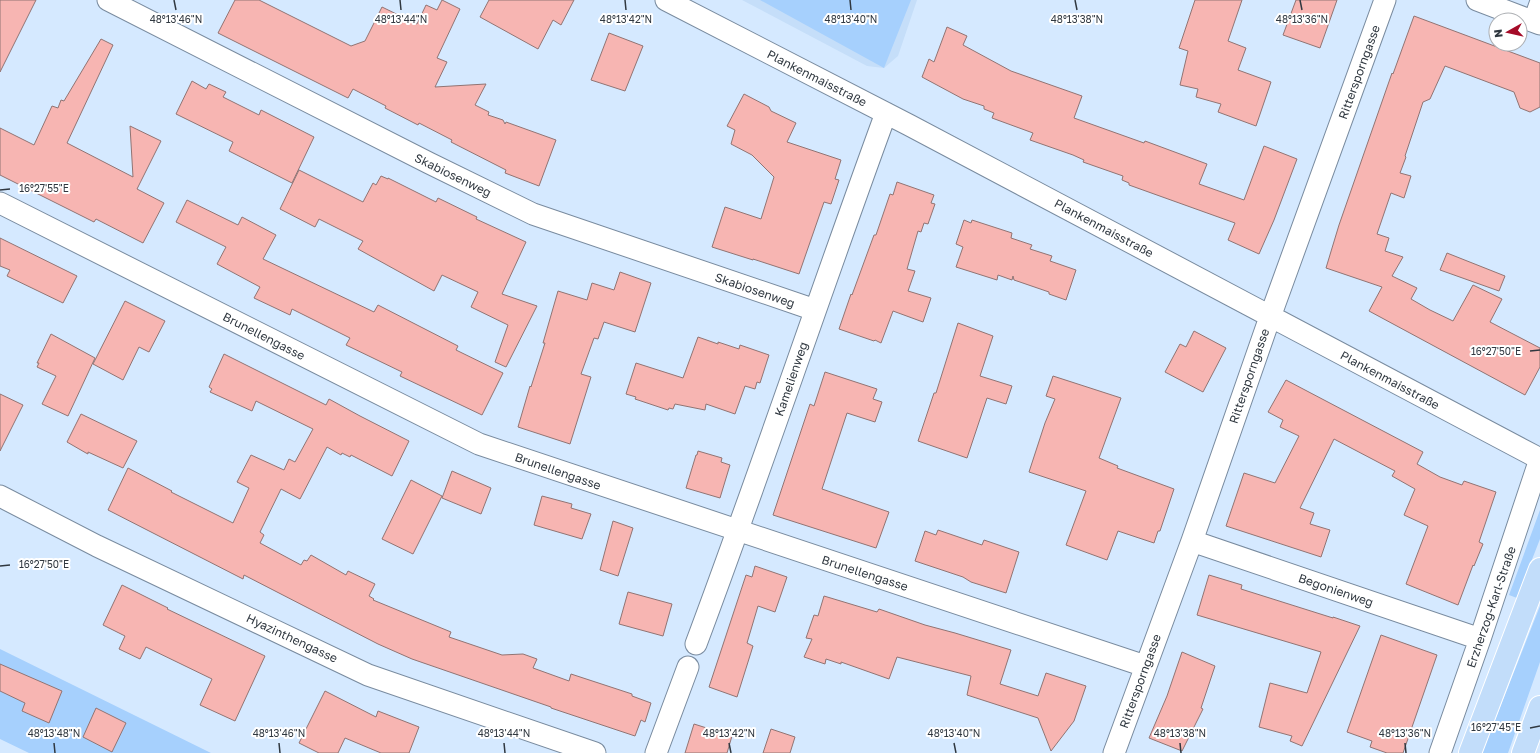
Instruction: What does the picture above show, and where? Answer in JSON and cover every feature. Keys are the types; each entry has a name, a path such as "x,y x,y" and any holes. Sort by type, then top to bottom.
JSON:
{"main road":[{"path":"1470,753 1540,569"},
{"path":"1523,753 1540,707"}],"street":[{"name":"Skabiosenweg","path":"108,0 428,163 533,214 815,310"},
{"name":"Plankenmaisstraße","path":"666,0 886,113 1540,459"},
{"name":"Rittersporngasse","path":"1114,753 1192,541 1270,317 1385,0"},
{"path":"1477,0 1538,16"},
{"name":"Kamelienweg","path":"696,644 738,531 886,113"},
{"name":"Brunellengasse","path":"0,203 479,444 1145,666"},
{"name":"Erzherzog-Karl-Straße","path":"1440,753 1540,459"},
{"name":"Hyazinthengasse","path":"0,496 97,546 368,675 595,753"},
{"name":"Begonienweg","path":"1192,541 1480,639"},
{"path":"656,753 688,667"}],"shaded area":[{"path":"742,0 917,0 898,56 884,68 867,66"},
{"path":"760,0 911,0 884,68"},
{"path":"1540,510 1540,539 1517,598 1509,595"},
{"path":"1540,606 1540,662 1508,753 1482,753"},
{"path":"0,649 211,753 29,753 0,739"}],"building":[{"path":"0,0 36,0 0,72"},
{"path":"235,0 259,0 351,46 365,41 382,7 417,24 426,5 437,10 442,0 460,9 437,58 447,62 435,87 486,84 475,105 489,112 488,115 503,120 505,124 506,122 556,140 539,186 505,173 506,170 451,142 452,140 385,108 386,106 353,89 348,98 218,33"},
{"path":"489,0 574,0 561,25 553,20 538,49 480,17"},
{"path":"1195,0 1242,0 1228,41 1246,48 1238,70 1271,82 1256,126 1218,112 1221,104 1196,97 1198,89 1180,85 1188,51 1179,48"},
{"path":"1296,0 1337,0 1320,48 1283,35"},
{"path":"1414,16 1488,44 1488,52 1511,52 1540,63 1540,107 1530,112 1520,108 1514,92 1445,66 1430,99 1423,102 1405,156 1406,157 1400,173 1411,176 1404,198 1391,193 1377,234 1389,238 1385,251 1403,257 1392,276 1417,288 1411,299 1430,310 1453,321 1473,285 1502,299 1490,322 1540,348 1540,367 1525,395 1369,311 1382,287 1326,268 1339,225 1392,73 1393,74"},
{"path":"947,27 967,36 963,45 1011,71 1082,96 1074,118 1144,143 1145,141 1207,164 1199,184 1244,200 1264,146 1297,159 1274,220 1259,254 1228,240 1235,223 1129,185 1129,183 1122,180 1123,176 1083,162 1084,160 1073,155 1030,140 1033,133 992,118 994,113 984,109 984,106 963,99 922,77 929,59 934,62"},
{"path":"609,33 643,46 625,91 591,80"},
{"path":"101,39 113,45 67,143 133,177 130,126 161,141 137,189 164,203 143,243 96,219 94,222 0,175 0,128 34,145 52,106 58,108 61,100 64,101"},
{"path":"192,81 206,89 209,84 226,92 223,97 259,115 261,110 314,137 292,183 229,151 233,142 176,114"},
{"path":"744,94 769,107 771,111 796,123 787,142 841,160 835,179 839,180 831,204 824,202 799,274 712,247 725,207 761,219 774,177 752,155 731,144 735,130 727,126"},
{"path":"299,170 363,202 373,183 376,185 381,176 388,178 436,202 438,198 477,217 476,219 526,242 502,294 537,306 506,367 495,362 508,325 471,307 478,292 442,275 434,291 358,249 363,241 319,219 315,227 280,209"},
{"path":"897,182 934,195 931,203 935,204 928,224 924,223 921,232 918,231 907,269 915,271 908,291 931,298 923,322 893,311 881,343 839,329 874,235 876,235 890,194 893,195"},
{"path":"187,200 238,225 242,217 276,235 263,259 374,312 378,305 458,346 456,350 503,373 482,415 400,376 402,372 346,345 350,338 292,309 290,315 254,298 260,287 217,264 226,247 176,222"},
{"path":"964,220 971,223 972,220 1012,233 1011,238 1032,245 1030,249 1052,256 1050,261 1076,270 1066,300 1049,294 1049,292 1014,280 1013,276 1012,280 998,275 997,280 956,267 963,247 956,244"},
{"path":"0,238 77,276 63,303 7,276 10,270 0,266"},
{"path":"1447,253 1505,276 1499,291 1440,270"},
{"path":"620,272 651,283 635,332 604,322 598,339 594,338 581,374 591,377 570,444 518,427 545,343 543,343 558,291 587,300 592,283 614,290"},
{"path":"125,301 165,321 149,352 139,347 123,380 93,364"},
{"path":"958,323 993,336 980,376 1012,386 1006,404 987,398 967,458 918,441 934,393 936,393"},
{"path":"1194,331 1226,348 1203,392 1165,372 1180,344 1186,347"},
{"path":"51,334 95,358 68,416 42,404 56,376 37,367 39,363 37,363"},
{"path":"698,337 739,349 740,345 769,355 760,383 757,382 755,389 745,386 735,414 706,404 705,410 675,404 673,409 669,408 668,410 635,399 636,397 626,394 636,363 683,378"},
{"path":"224,354 326,405 329,399 409,441 392,476 351,455 350,457 342,453 341,455 327,447 300,499 281,489 260,532 264,535 260,543 301,565 304,560 307,561 311,555 346,575 348,571 375,584 369,596 374,599 373,600 451,632 449,637 502,655 523,654 537,659 533,668 569,681 571,674 632,694 632,696 651,703 645,722 641,720 635,736 412,659 378,644 244,575 243,579 108,510 128,468 172,491 171,492 233,523 249,488 237,482 251,455 284,470 289,459 295,462 313,429 256,401 252,411 210,392 212,389 209,387"},
{"path":"825,372 877,389 873,399 882,402 875,422 847,413 822,489 889,512 876,548 773,515 810,404 814,406"},
{"path":"1053,376 1121,398 1099,458 1118,466 1117,468 1174,489 1160,531 1158,531 1154,543 1118,531 1107,560 1066,545 1086,491 1029,472 1045,423 1055,399 1046,396"},
{"path":"1286,380 1423,452 1417,464 1440,477 1462,485 1464,481 1496,492 1479,542 1483,544 1474,566 1473,565 1458,605 1406,584 1428,526 1404,515 1415,489 1392,476 1395,471 1334,439 1300,508 1314,513 1310,524 1330,530 1321,557 1226,526 1244,473 1275,483 1299,436 1280,427 1283,420 1268,412"},
{"path":"0,394 23,405 0,451"},
{"path":"81,414 137,441 123,468 88,452 88,454 67,442"},
{"path":"698,451 722,458 721,462 730,465 720,498 686,488"},
{"path":"452,471 491,488 481,514 442,498"},
{"path":"411,480 442,496 413,554 382,539"},
{"path":"542,496 572,504 571,508 591,514 582,539 534,525"},
{"path":"613,521 633,528 618,576 600,570"},
{"path":"938,530 982,545 984,540 1019,552 1006,593 971,582 963,577 915,561 925,531 936,535"},
{"path":"755,566 787,577 775,612 758,606 747,643 753,646 737,697 709,687 746,575 752,577"},
{"path":"1209,575 1242,585 1241,589 1360,626 1302,746 1290,741 1292,736 1259,727 1270,683 1307,693 1321,652 1197,615"},
{"path":"122,585 168,608 167,609 265,656 235,721 200,705 212,679 146,647 140,659 119,649 125,636 103,625"},
{"path":"628,592 672,604 663,636 619,624"},
{"path":"824,596 877,612 879,609 925,625 1011,650 1000,684 1038,696 1046,673 1086,686 1074,721 1051,751 1038,718 967,695 971,676 897,657 889,679 841,662 841,664 826,659 825,664 804,657 812,639 806,638 814,615 818,616"},
{"path":"1381,635 1437,655 1403,753 1387,753 1370,747 1372,741 1347,732"},
{"path":"1182,652 1215,666 1201,708 1203,709 1182,751 1149,738 1167,696"},
{"path":"0,664 62,691 49,723 22,711 25,703 0,691"},
{"path":"325,691 376,717 378,711 419,727 409,753 381,753 345,738 338,753 319,753 299,743"},
{"path":"96,708 126,723 112,752 83,737"},
{"path":"694,724 732,736 727,753 685,753"},
{"path":"771,729 795,737 790,753 763,753"}]}
